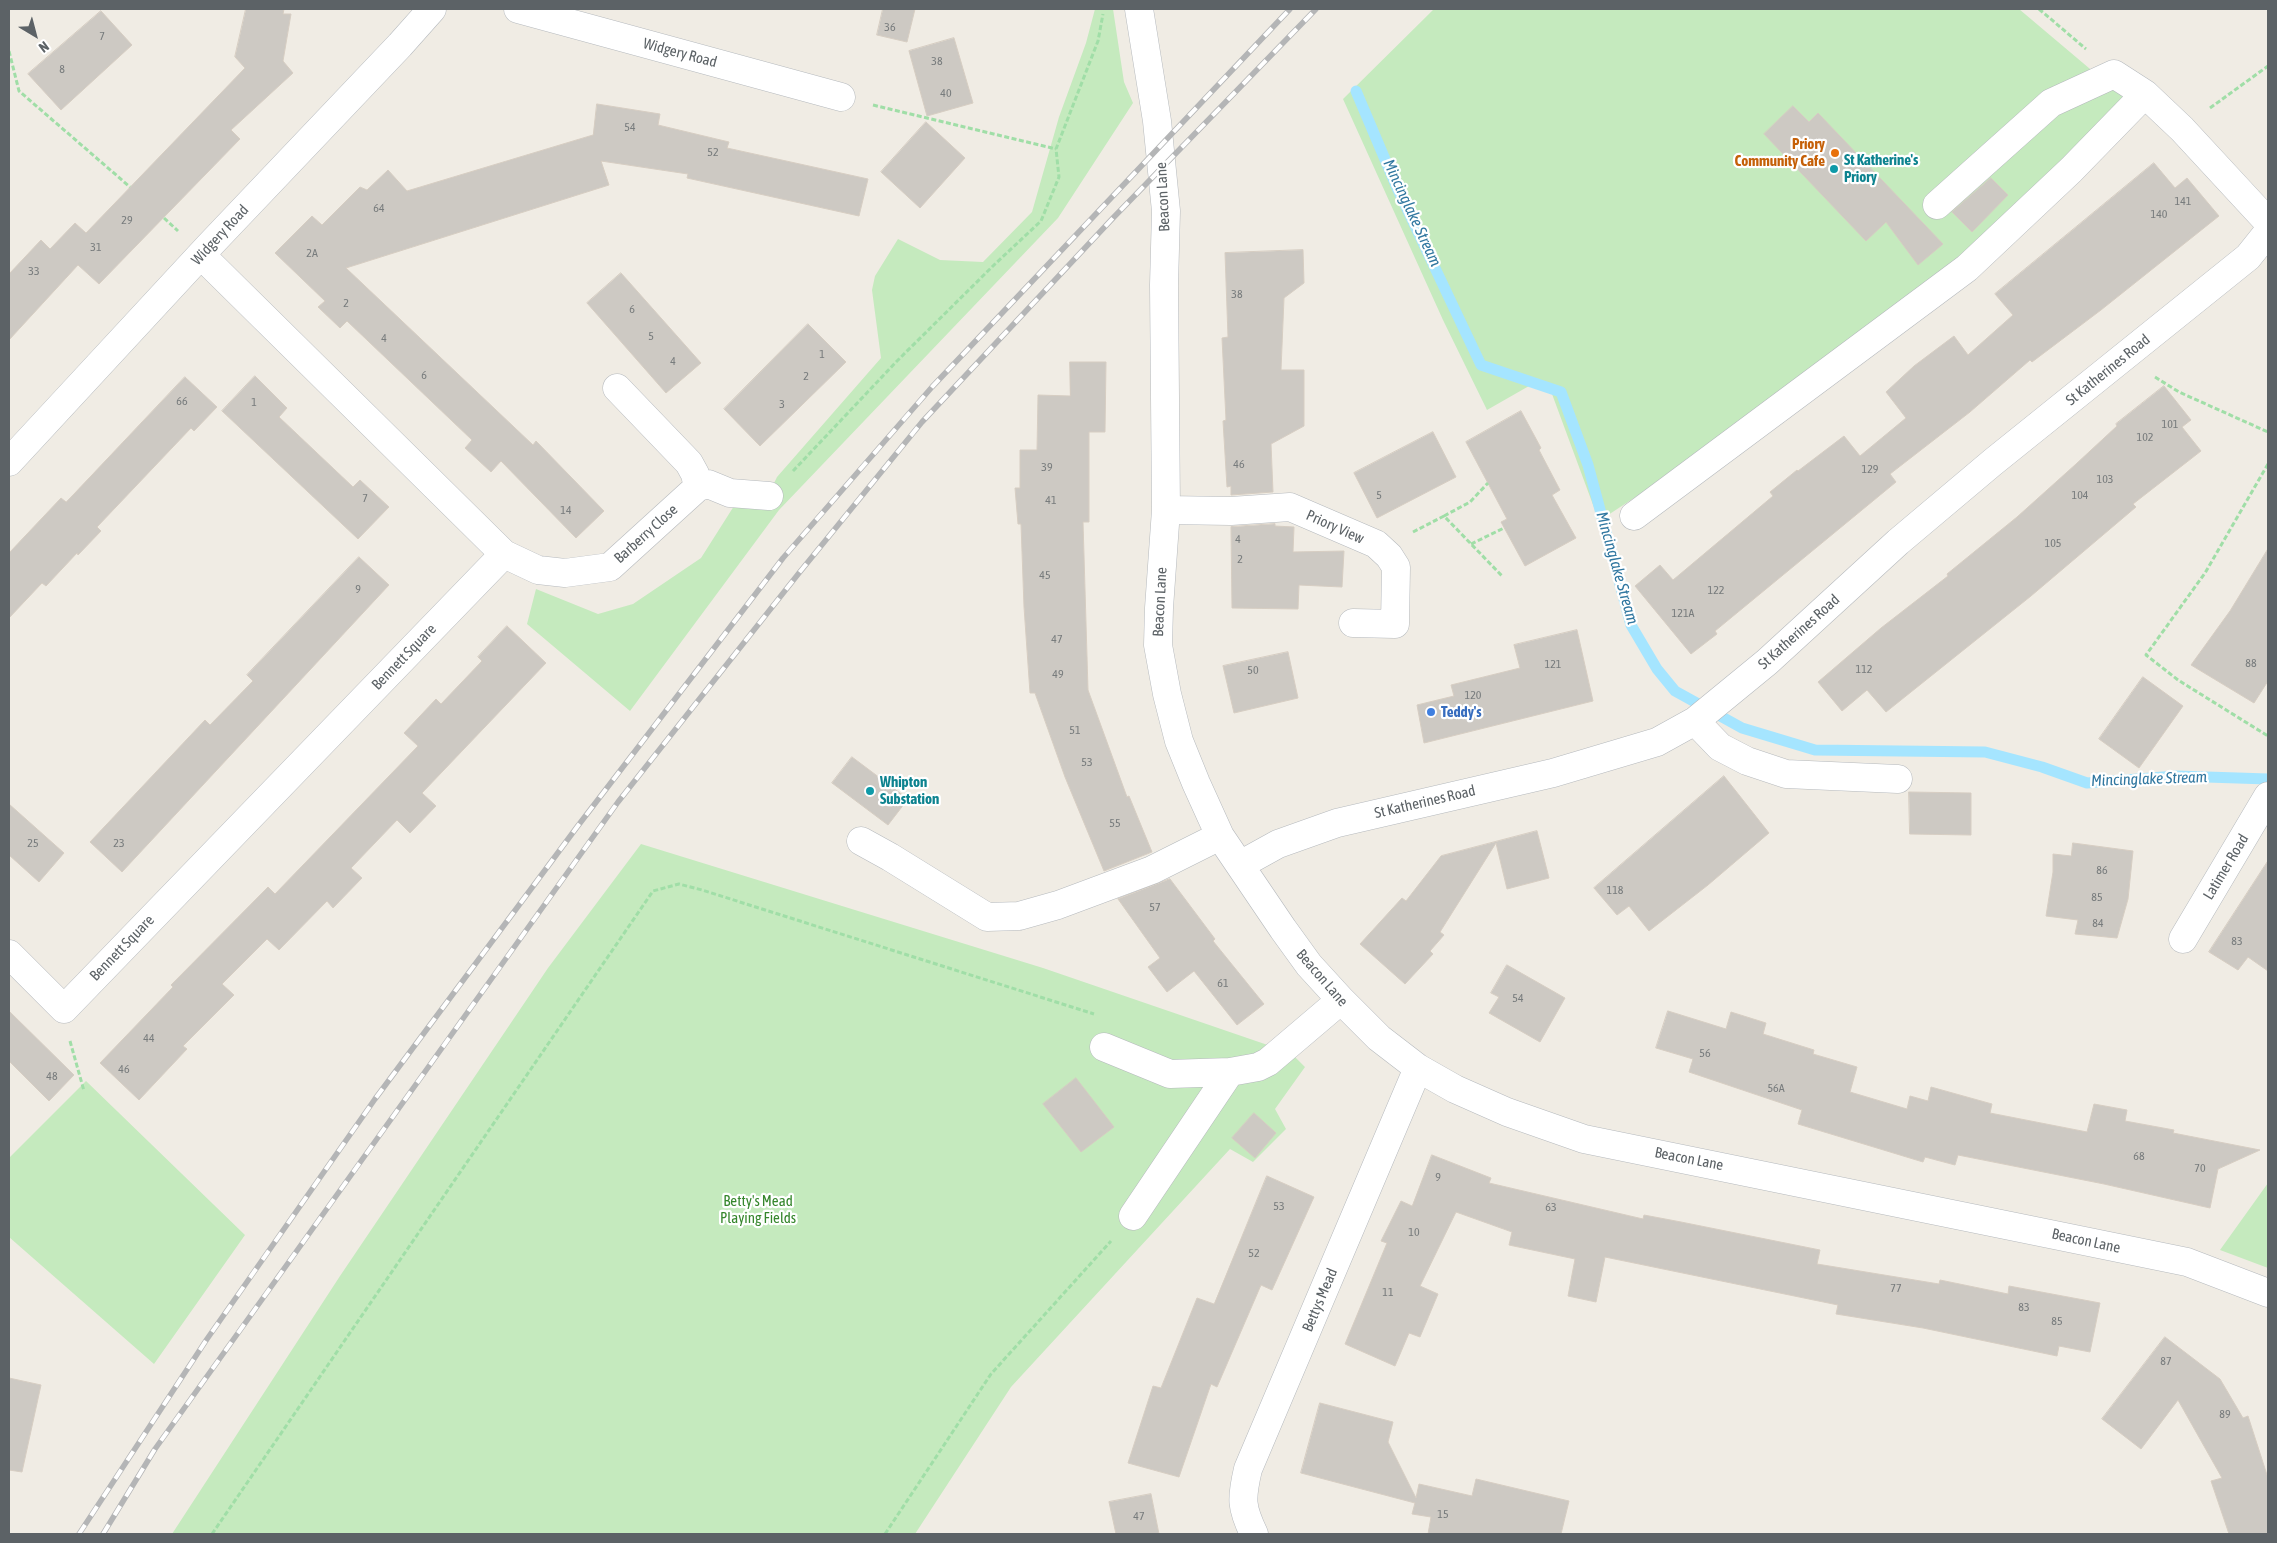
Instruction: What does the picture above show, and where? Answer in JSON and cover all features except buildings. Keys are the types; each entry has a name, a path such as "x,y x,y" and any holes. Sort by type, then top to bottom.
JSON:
{"street":[{"name":"Widgery Road","path":"9,462 400,46 432,9"},
{"name":"Widgery Road","path":"518,9 841,97"},
{"name":"Beacon Lane","path":"1139,9 1157,121 1166,211 1164,285 1166,510 1158,645 1167,694 1179,741 1220,836 1309,965 1379,1038 1418,1068 1455,1089 1507,1112 1584,1139 2187,1262 2268,1292"},
{"path":"1937,205 2051,103 2114,74 2145,94 2182,129 2268,222"},
{"path":"1634,516 1967,268 2071,170 2145,94"},
{"name":"St Katherines Road","path":"1240,865 1278,844 1337,823 1553,773 1657,742 1697,718 1767,662 1898,542 1993,462 2125,358 2248,256 2268,232"},
{"path":"202,256 504,554"},
{"path":"617,388 689,463 695,474 698,487 708,484 730,493 769,496"},
{"name":"Barberry Close","path":"504,554 538,570 566,573 610,567 698,487"},
{"name":"Priory View","path":"1166,510 1231,511 1290,507 1376,544 1389,556 1396,567 1394,624 1352,623"},
{"name":"Bennett Square","path":"64,1009 504,554"},
{"path":"1697,718 1720,747 1748,762 1786,774 1898,779"},
{"name":"Latimer Road","path":"2183,939 2266,799"},
{"path":"860,841 890,857 987,917 1019,916 1058,905 1152,870 1220,836"},
{"path":"9,954 64,1009"},
{"path":"1104,1047 1170,1074 1230,1072 1258,1067 1268,1062 1341,1000"},
{"name":"Bettys Mead","path":"1254,1534 1244,1513 1242,1492 1248,1469 1418,1068"},
{"path":"1133,1216 1230,1072"}],"path":[{"path":"769,496 897,361 1041,221 1059,178 1056,148 1098,41 1104,9"},
{"path":"2039,9 2114,74"},
{"path":"9,51 19,92 130,187"},
{"path":"2182,129 2268,66"},
{"path":"841,97 1056,148"},
{"path":"2125,358 2179,392 2268,432"},
{"path":"2268,464 2205,574 2146,655 2178,680 2268,736"},
{"path":"1382,549 1470,502 1488,482"},
{"path":"1444,516 1503,577"},
{"path":"1471,544 1504,528"},
{"path":"212,1534 653,891 679,884 702,890 1098,1015"},
{"path":"64,1009 84,1091"},
{"path":"886,1534 991,1374 1133,1216"}],"green space":[{"path":"1095,9 1113,9 1124,82 1133,103 1058,218 779,510 630,711 527,624 536,589 598,614 633,604 701,558 734,506 762,508 777,477 881,358 872,290 875,276 898,239 940,260 983,262 1032,212 1059,117 1086,43"},
{"path":"1434,9 2019,9 2128,101 1936,280 1757,417 1599,521 1552,394 1529,386 1487,410 1443,320 1343,99"},
{"name":"Betty's Mead Playing Fields","path":"641,844 1043,968 1291,1053 1305,1067 1275,1109 1286,1129 1253,1162 1230,1149 1011,1387 915,1534 172,1534 340,1276 548,968"},
{"path":"86,1081 245,1235 154,1364 9,1237 9,1158"},
{"path":"2268,1183 2268,1268 2220,1250"}],"waterway":[{"name":"Mincinglake Stream","path":"1356,91 1398,190 1481,365 1561,392 1588,465 1631,625 1657,669 1675,691 1742,728 1815,750 1985,752 2042,767 2087,783 2176,776 2268,779"}],"railway":[{"path":"79,1534 207,1339 375,1099 577,827 783,558 932,387 1290,9"},
{"path":"103,1534 155,1449 618,802 799,573 922,422 1113,218 1316,9"}],"place":[{"name":"Priory Community Cafe","path":"1835,153"},
{"name":"St Katherine's Priory","path":"1834,169"},
{"name":"Teddy's","path":"1431,712"},
{"name":"Whipton Substation","path":"870,791"}]}
